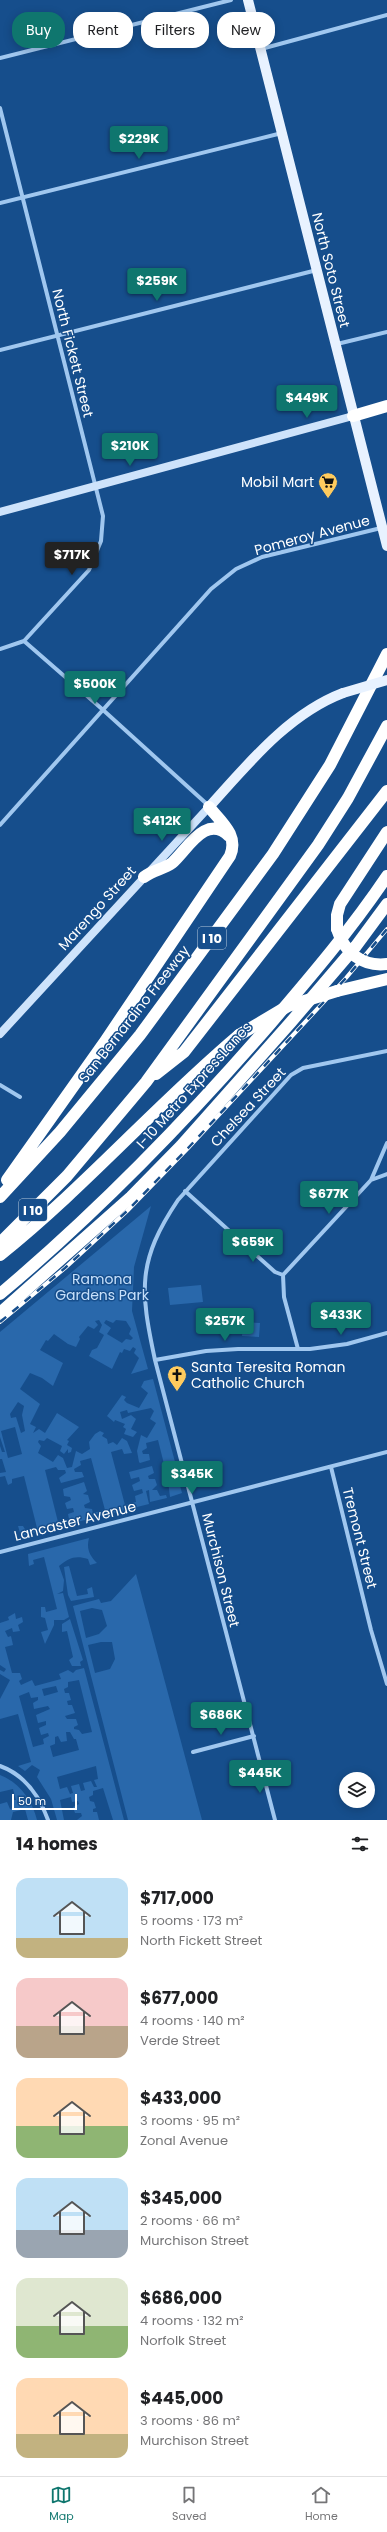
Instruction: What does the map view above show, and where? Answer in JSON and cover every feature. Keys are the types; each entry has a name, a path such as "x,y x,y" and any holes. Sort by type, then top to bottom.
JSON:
{"highway":[{"path":"353,416 387,406"},
{"name":"San Bernardino Freeway","path":"0,1196 60,1132 130,1047 273,854 330,765 387,654"},
{"path":"146,1082 318,845 348,798 387,726"},
{"name":"I 10","path":"0,1243 67,1176 146,1082 184,1052 387,791"},
{"path":"0,1191 152,974 230,856 234,844 229,831 209,807"},
{"path":"144,877 152,871 172,863 205,830 221,830 229,835 234,844"},
{"path":"387,832 340,904 337,915 337,929 343,944 355,957 369,964 387,964"},
{"name":"I-10 Metro ExpressLanes","path":"0,1294 52,1250 171,1136 321,964 367,906 387,876"},
{"path":"0,1313 131,1197 181,1146 356,946 387,904"},
{"path":"0,1255 46,1218 212,1058 239,1034 288,1006 385,979"}],"main road":[{"name":"North Soto Street","path":"248,0 387,546"},
{"name":"Marengo Street","path":"209,807 274,738 302,716 343,693 387,680"}],"street":[{"path":"0,58 230,0"},
{"path":"261,49 387,15"},
{"name":"North Fickett Street","path":"0,108 58,335 104,528 97,553 89,570 24,641"},
{"path":"0,204 282,133"},
{"path":"0,350 317,270"},
{"path":"335,345 387,332"},
{"path":"0,512 353,416"},
{"name":"Pomeroy Avenue","path":"0,824 211,589 236,569 262,557 382,528"},
{"path":"0,649 24,641 102,709 209,807"},
{"name":"Marengo Street","path":"0,1034 209,807"},
{"name":"Chelsea Street","path":"185,1191 291,1075 303,1068 387,1051"},
{"path":"0,1085 20,1097"},
{"path":"298,1349 284,1297 283,1275 371,1180 387,1143"},
{"path":"371,1180 387,1174"},
{"path":"185,1191 275,1272 283,1275"},
{"name":"Murchison Street","path":"185,1191 166,1218 149,1255 144,1305 155,1360 275,1820"},
{"path":"155,1360 206,1351 298,1349 348,1344 387,1333"},
{"name":"Lancaster Avenue","path":"0,1552 387,1452"},
{"name":"Tremont Street","path":"331,1467 371,1630 387,1684"},
{"path":"193,1752 254,1736"},
{"path":"0,1766 18,1774 27,1783 43,1806 48,1820"}],"green space":[{"name":"Ramona Gardens Park","path":"151,1206 134,1267 132,1311 148,1369 131,1374 139,1358 134,1353 136,1349 133,1347 130,1351 124,1349 122,1353 120,1352 112,1369 89,1356 92,1350 97,1348 104,1335 99,1332 102,1325 99,1320 95,1321 98,1325 94,1329 88,1326 79,1337 80,1339 76,1347 68,1344 54,1334 48,1341 46,1340 40,1350 63,1363 53,1386 42,1378 30,1373 20,1389 40,1404 30,1424 36,1427 33,1433 39,1429 45,1433 57,1413 79,1427 67,1440 69,1441 67,1445 72,1448 71,1452 68,1453 68,1449 64,1454 60,1451 62,1446 47,1438 44,1441 39,1440 38,1442 41,1446 38,1453 53,1462 58,1455 63,1458 67,1468 72,1467 76,1451 82,1454 90,1449 89,1442 95,1434 100,1431 104,1433 102,1436 107,1439 108,1444 113,1442 117,1445 122,1438 127,1441 132,1453 124,1454 122,1449 111,1452 125,1505 136,1502 135,1496 143,1493 142,1489 134,1491 132,1485 140,1481 139,1477 131,1479 129,1472 152,1466 154,1473 148,1476 149,1479 155,1479 157,1485 152,1490 157,1490 160,1496 166,1495 167,1498 150,1502 149,1490 146,1491 149,1504 21,1536 18,1526 23,1526 26,1531 37,1528 24,1476 12,1479 12,1483 8,1485 5,1476 0,1477 0,1473 6,1472 2,1459 0,1459 0,1446 2,1452 5,1452 0,1437 0,1332","holes":["106,1320 113,1323 116,1320 126,1321 131,1329 129,1334 133,1338 131,1340 126,1339 122,1343 107,1334 111,1328 104,1323","18,1402 24,1406 22,1415 25,1431 21,1433 16,1417 11,1418 10,1414","15,1427 22,1454 8,1458 1,1431","91,1458 105,1510 93,1513 92,1509 85,1508 84,1505 90,1502 88,1495 83,1494 87,1491 84,1482 63,1489 64,1496 70,1497 71,1500 65,1503 67,1509 73,1508 74,1512 68,1514 69,1519 58,1522 45,1470 56,1467 58,1470 65,1470 66,1473 59,1478 61,1483 84,1477 82,1472 75,1472 74,1469 81,1465 80,1461"]},
{"path":"201,1285 203,1302 170,1305 168,1288"},
{"path":"243,1322 260,1323 259,1337 242,1336"},
{"path":"153,1379 179,1477 168,1480 158,1440 146,1443 147,1448 142,1451 143,1454 149,1454 150,1460 139,1462 137,1451 141,1435 147,1438 156,1423 150,1419 154,1411 151,1408 128,1413 127,1410 120,1412 122,1419 131,1415 136,1419 131,1429 137,1432 133,1437 124,1434 126,1429 123,1427 125,1424 115,1420 114,1422 107,1416 122,1395 126,1397 124,1400 127,1403 139,1408 148,1393 141,1387 144,1381"},
{"path":"178,1478 182,1493 170,1497 168,1481"},
{"path":"89,1538 89,1552 97,1563 90,1565 88,1559 76,1557 69,1559 59,1566 64,1580 63,1591 57,1594 63,1593 69,1617 64,1620 54,1620 54,1625 45,1644 41,1632 48,1630 45,1618 41,1617 41,1607 45,1607 46,1612 57,1609 44,1557 33,1560 34,1564 29,1566 28,1554"},
{"path":"69,1566 77,1596 88,1594 87,1589 92,1587 94,1597 71,1601 68,1595 64,1567"},
{"path":"136,1574 202,1820 128,1820 73,1606 99,1599 101,1603 111,1601","holes":["92,1608 102,1610 107,1626 99,1634 86,1638 80,1611","101,1642 112,1642 115,1659 110,1669 95,1673 88,1645"]},
{"path":"15,1613 16,1619 22,1617 23,1622 18,1625 20,1631 13,1632 12,1628 5,1631 8,1637 11,1636 13,1645 5,1647 12,1673 20,1673 22,1679 19,1681 21,1685 32,1680 35,1686 61,1679 59,1674 68,1670 73,1673 76,1670 84,1668 124,1820 113,1820 103,1788 93,1791 93,1795 89,1797 90,1801 94,1802 96,1808 93,1809 93,1812 97,1812 99,1820 77,1820 82,1816 81,1813 75,1813 73,1807 79,1804 78,1801 72,1802 71,1797 60,1800 64,1820 57,1820 51,1799 37,1777 40,1770 32,1765 25,1771 18,1766 31,1762 18,1714 0,1719 0,1699 10,1680 0,1674 0,1670 4,1672 6,1669 0,1665 0,1623 9,1620 8,1617","holes":["79,1680 92,1732 82,1734 79,1730 74,1729 74,1727 78,1725 76,1719 67,1719 65,1716 75,1713 72,1705 68,1705 67,1701 71,1700 69,1693 65,1693 64,1689 68,1687 68,1682","56,1686 58,1692 44,1696 42,1689","29,1692 31,1698 38,1697 38,1700 33,1703 34,1709 48,1706 50,1709 36,1715 38,1723 46,1721 46,1725 39,1728 41,1735 48,1733 49,1736 43,1739 44,1744 33,1747 19,1696","66,1732 70,1732 74,1739 76,1739 79,1750 53,1757 50,1746 55,1744 55,1737 58,1736 61,1742 67,1741","96,1766 98,1779 94,1780 97,1787 94,1787 91,1781 83,1783 85,1790 81,1791 79,1784 71,1786 73,1793 70,1794 67,1787 60,1789 57,1777"]},
{"path":"70,1619 83,1660 80,1662 81,1666 72,1666 69,1660 73,1657 67,1631 62,1632 62,1624"},
{"path":"0,1775 14,1783 24,1793 32,1806 37,1820 28,1820 25,1809 13,1812 11,1820 0,1820 0,1804 7,1802 10,1809 13,1808 12,1800 16,1800 13,1789 0,1792"}],"railway":[{"path":"0,1322 65,1268 127,1211 189,1147 346,978 387,929"}],"place":[{"name":"Mobil Mart","path":"328,499"},
{"name":"Santa Teresita Roman Catholic Church","path":"177,1392"}]}
